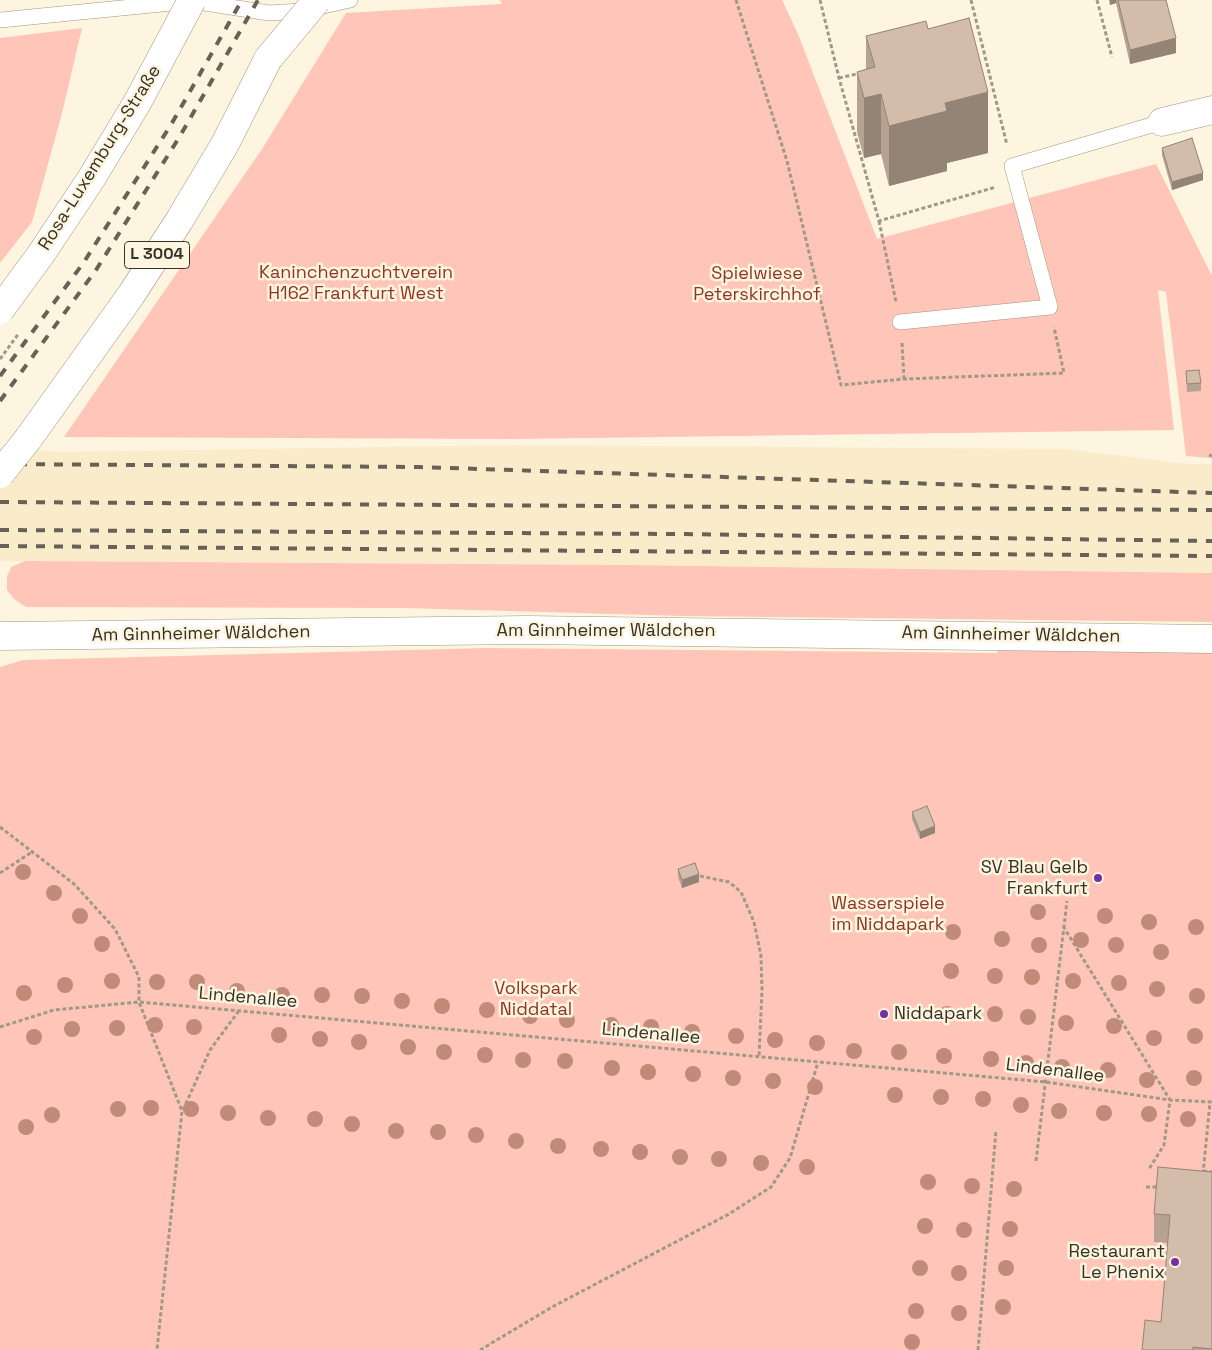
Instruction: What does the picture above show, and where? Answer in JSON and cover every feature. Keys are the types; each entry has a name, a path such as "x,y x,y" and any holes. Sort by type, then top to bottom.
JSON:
{"main road":[{"name":"Rosa-Luxemburg-Straße","path":"0,310 41,254 91,179 137,103 192,0"},
{"name":"L 3004","path":"0,474 28,439 131,295 225,144 268,59 294,0"},
{"path":"268,59 317,0"},
{"path":"1162,122 1212,110"},
{"name":"Am Ginnheimer Wäldchen","path":"0,636 527,630 1212,639"}],"lane":[{"path":"0,20 192,1 270,13 301,12 350,0"},
{"path":"900,322 1050,307 1012,166 1162,122"}],"path":[{"path":"736,0 787,160 841,385 904,379 1064,373 1050,307"},
{"path":"820,0 838,78 879,221 1016,182"},
{"path":"971,0 1012,166"},
{"path":"1097,0 1112,57"},
{"path":"973,45 983,43"},
{"path":"838,78 868,71"},
{"path":"0,827 74,884 116,929 139,977 139,1002 182,1111"},
{"path":"0,872 32,852"},
{"path":"700,876 729,882 741,892 754,922 761,956 762,990 759,1057"},
{"path":"1036,1162 1067,901"},
{"path":"1063,926 1170,1100 1164,1144 1149,1169"},
{"name":"Lindenallee","path":"0,1027 54,1010 139,1002 1046,1082 1170,1100 1211,1102"},
{"path":"158,1350 182,1111 210,1050 238,1011"},
{"path":"480,1350 552,1307 728,1214 771,1187 790,1158 818,1062"},
{"path":"1202,1180 1211,1102"},
{"path":"978,1350 996,1130"},
{"path":"1203,1171 1212,1172"},
{"path":"1146,1187 1165,1188"}],"shaded area":[{"path":"512,445 1065,449 1187,464 1212,464 1212,573 624,565 0,561 0,448 58,452"}],"green space":[{"path":"500,0 782,0 798,34 877,239 1156,164 1212,276 1212,458 1186,456 1166,292 1158,290 1174,430 513,439 64,437 262,149 346,13 502,4"},
{"path":"82,28 62,113 32,222 0,263 0,38"},
{"path":"25,561 624,565 1212,573 1212,622 683,616 404,608 26,607 14,599 7,590 7,577 11,567"},
{"name":"Volkspark Niddatal","path":"998,640 1212,647 1212,1350 0,1350 0,667 23,660 487,648 997,653"}],"building":[{"path":"1118,0 1166,0 1176,38 1130,50"},
{"path":"969,18 988,92 945,103 947,111 889,126 881,94 864,98 857,72 875,67 866,36 926,21 928,29"},
{"path":"1192,138 1203,173 1172,182 1162,148"},
{"path":"1199,370 1201,383 1187,384 1186,371"},
{"path":"927,806 935,826 920,832 912,812"},
{"path":"695,863 699,874 682,880 678,869"},
{"path":"1158,1167 1212,1172 1212,1349 1193,1347 1193,1350 1142,1350 1145,1320 1161,1322 1170,1215 1154,1214"}],"railway":[{"path":"0,376 84,262 172,123 242,0"},
{"path":"0,401 96,270 180,136 258,0"},
{"path":"0,464 419,467 1212,493"},
{"path":"0,502 1212,510"},
{"path":"0,530 675,534 1212,541"},
{"path":"0,546 1212,556"}],"place":[{"name":"SV Blau Gelb Frankfurt","path":"1098,878"},
{"name":"Niddapark","path":"884,1014"},
{"name":"Restaurant Le Phenix","path":"1175,1262"}],"park label":[{"name":"Kaninchenzuchtverein H162 Frankfurt West","path":"356,283"},
{"name":"Spielwiese Peterskirchhof","path":"757,284"},
{"name":"Wasserspiele im Niddapark","path":"888,914"}]}
